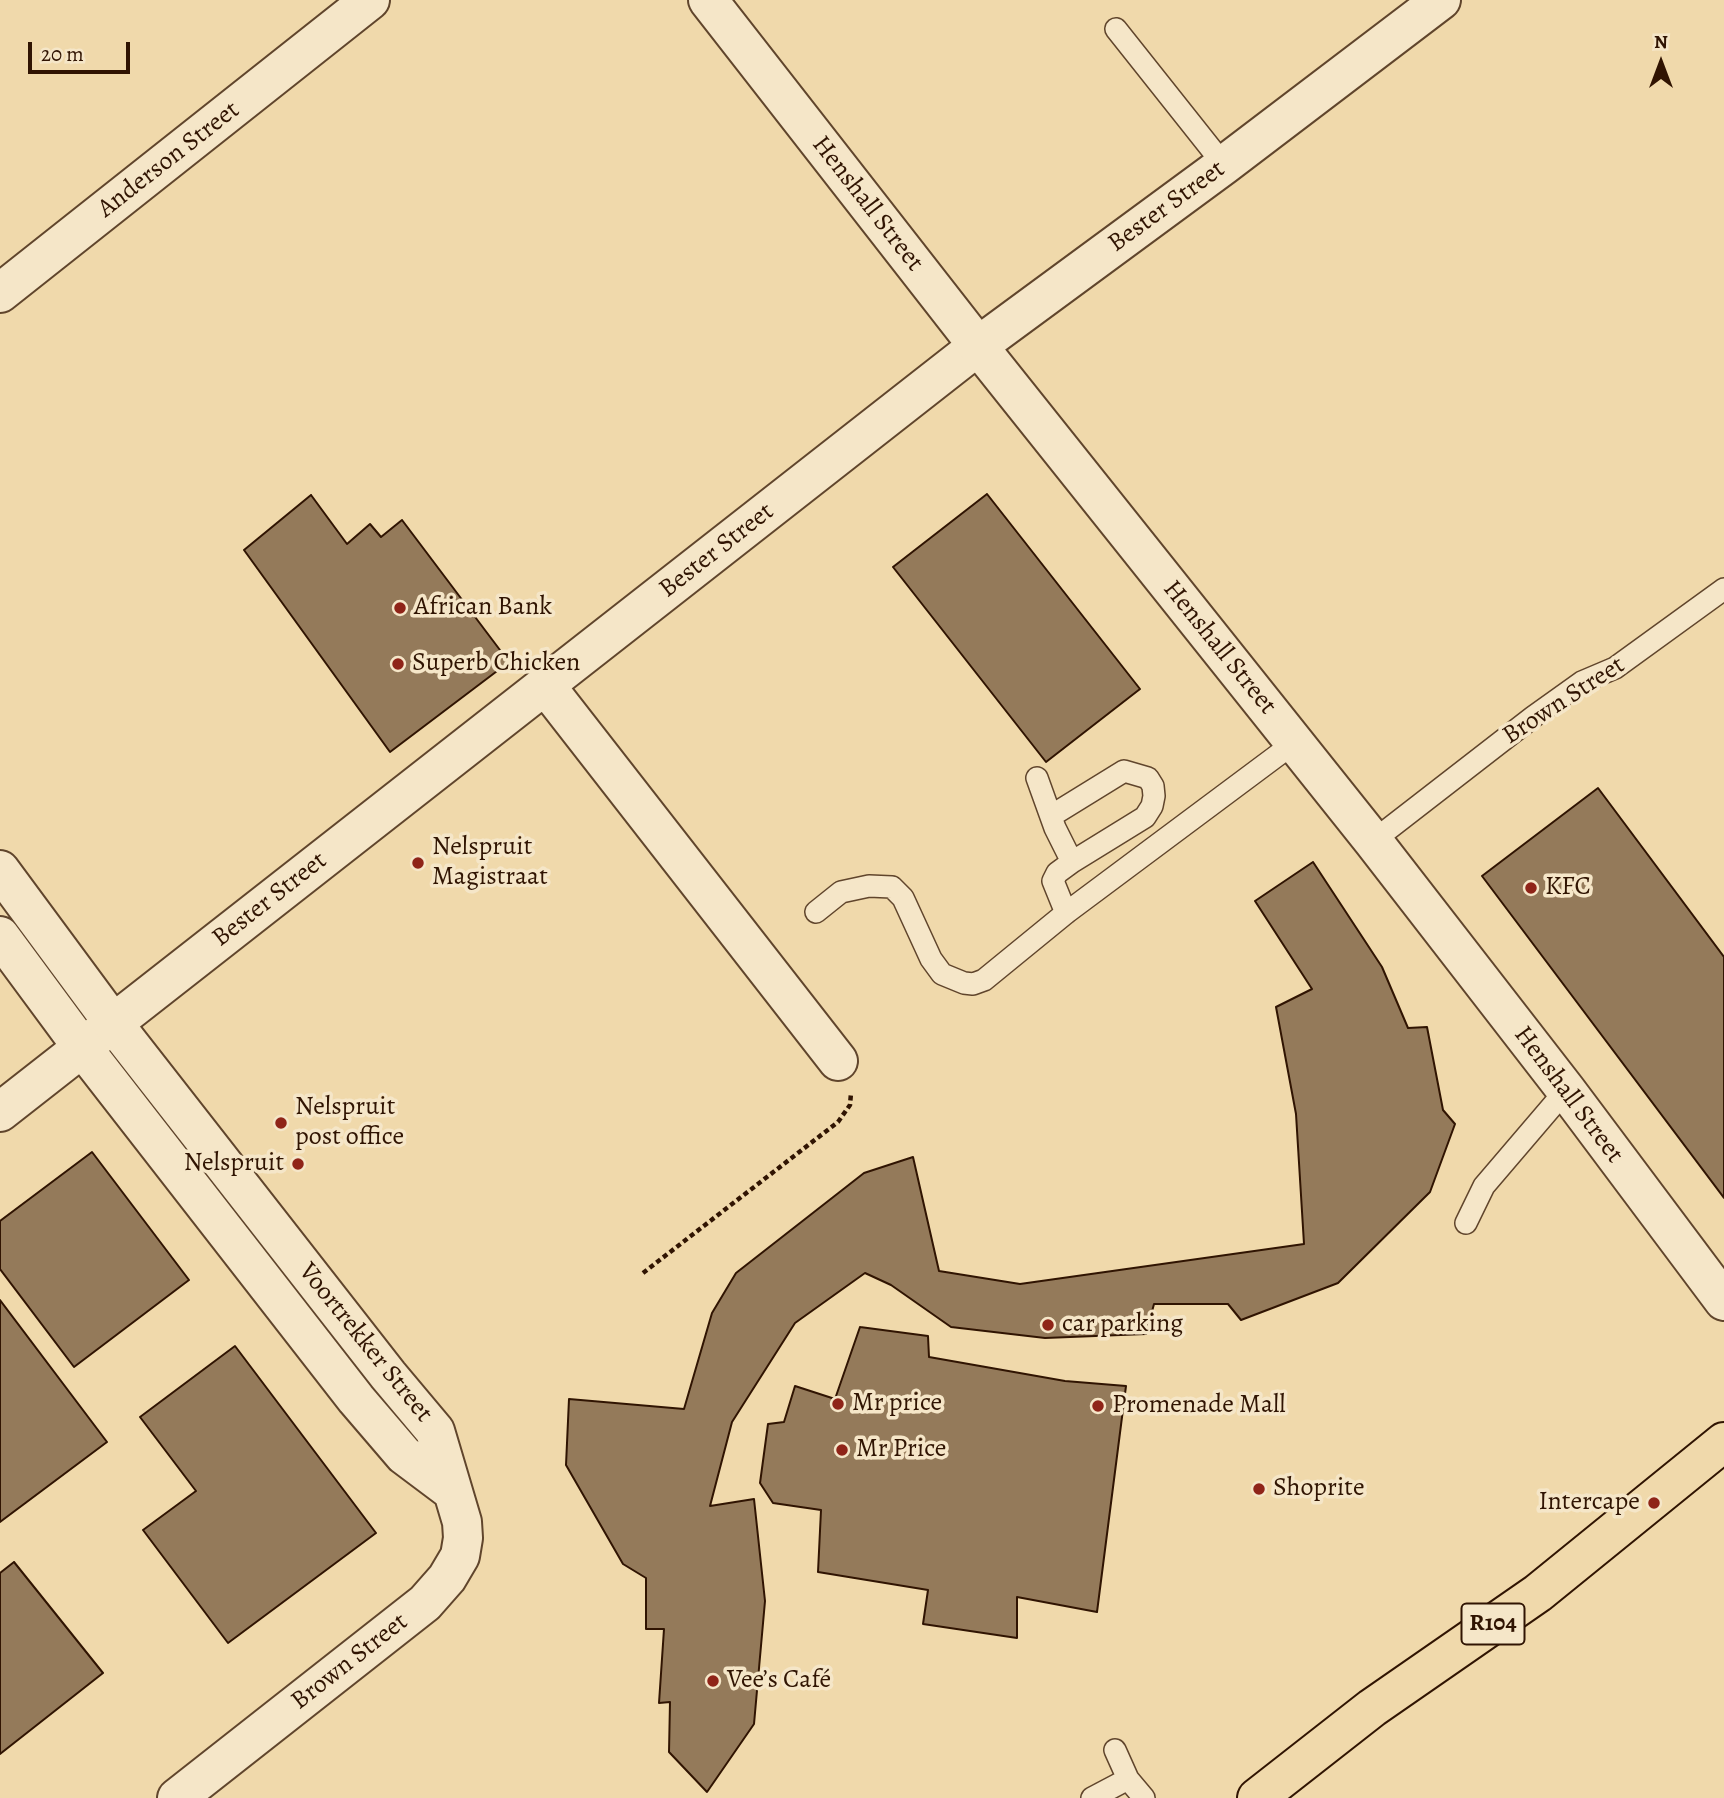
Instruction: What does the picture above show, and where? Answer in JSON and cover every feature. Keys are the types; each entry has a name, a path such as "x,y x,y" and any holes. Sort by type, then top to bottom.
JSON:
{"main road":[{"name":"R104","path":"1256,1798 1372,1708 1538,1593 1724,1442"}],"street":[{"name":"Anderson Street","path":"0,293 370,0"},
{"name":"Henshall Street","path":"708,0 978,346 1373,841 1566,1090 1724,1301"},
{"name":"Bester Street","path":"0,1112 978,346 1224,165 1441,0"},
{"path":"545,685 838,1061"},
{"name":"Voortrekker Street","path":"0,870 113,1023 388,1375 435,1431 452,1490"},
{"name":"Voortrekker Street","path":"0,936 82,1047 356,1399 404,1454 452,1490"},
{"name":"Brown Street","path":"177,1798 425,1603 447,1578 460,1556 462,1521 452,1490"}],"lane":[{"path":"1116,29 1224,165"},
{"name":"Brown Street","path":"1373,841 1533,717 1582,682 1615,668 1724,589"},
{"path":"816,912 841,892 869,886 891,887 903,898 931,959 942,974 973,984 999,969 1066,913 1294,743"},
{"path":"1051,816 1124,771 1148,778 1153,786 1152,806 1144,817 1057,873 1053,881 1066,913"},
{"path":"1037,778 1072,862"},
{"path":"1466,1223 1483,1186 1566,1090"},
{"path":"1115,1750 1128,1779 1144,1798"},
{"path":"1092,1798 1128,1779"}],"path":[{"path":"643,1273 838,1122 850,1105 851,1092 838,1061"}],"building":[{"path":"987,494 1140,689 1046,762 893,567"},
{"path":"311,495 347,544 370,524 381,537 402,520 509,662 390,752 244,550"},
{"path":"1598,788 1724,957 1724,1198 1482,876"},
{"name":"car parking","path":"1313,862 1382,967 1408,1028 1427,1027 1443,1110 1455,1124 1430,1192 1338,1283 1241,1320 1228,1304 1154,1304 1146,1334 1045,1338 951,1327 891,1285 865,1273 795,1323 732,1422 710,1506 754,1499 765,1601 754,1724 707,1792 669,1752 670,1702 659,1703 664,1629 646,1629 646,1578 623,1564 566,1465 569,1399 684,1409 712,1313 736,1273 864,1173 913,1157 939,1271 1020,1284 1304,1244 1296,1114 1276,1007 1312,989 1255,901"},
{"path":"92,1152 189,1280 74,1367 0,1269 0,1221"},
{"path":"0,1300 107,1442 0,1522"},
{"path":"860,1327 928,1336 929,1357 1065,1381 1126,1386 1097,1612 1017,1597 1017,1638 923,1624 928,1590 818,1572 821,1510 773,1503 760,1483 768,1424 784,1422 795,1386 835,1399"},
{"path":"235,1346 376,1533 228,1643 143,1530 196,1491 140,1417"},
{"path":"14,1562 103,1673 0,1754 0,1573"}],"place":[{"name":"African Bank","path":"400,608"},
{"name":"Superb Chicken","path":"398,664"},
{"name":"Nelspruit Magistraat","path":"418,863"},
{"name":"KFC","path":"1531,888"},
{"name":"Nelspruit post office","path":"281,1123"},
{"name":"Nelspruit","path":"298,1164"},
{"name":"car parking","path":"1048,1325"},
{"name":"Mr price","path":"838,1404"},
{"name":"Promenade Mall","path":"1098,1406"},
{"name":"Mr Price","path":"842,1450"},
{"name":"Shoprite","path":"1259,1489"},
{"name":"Intercape","path":"1654,1503"},
{"name":"Vee’s Café","path":"713,1681"}]}
